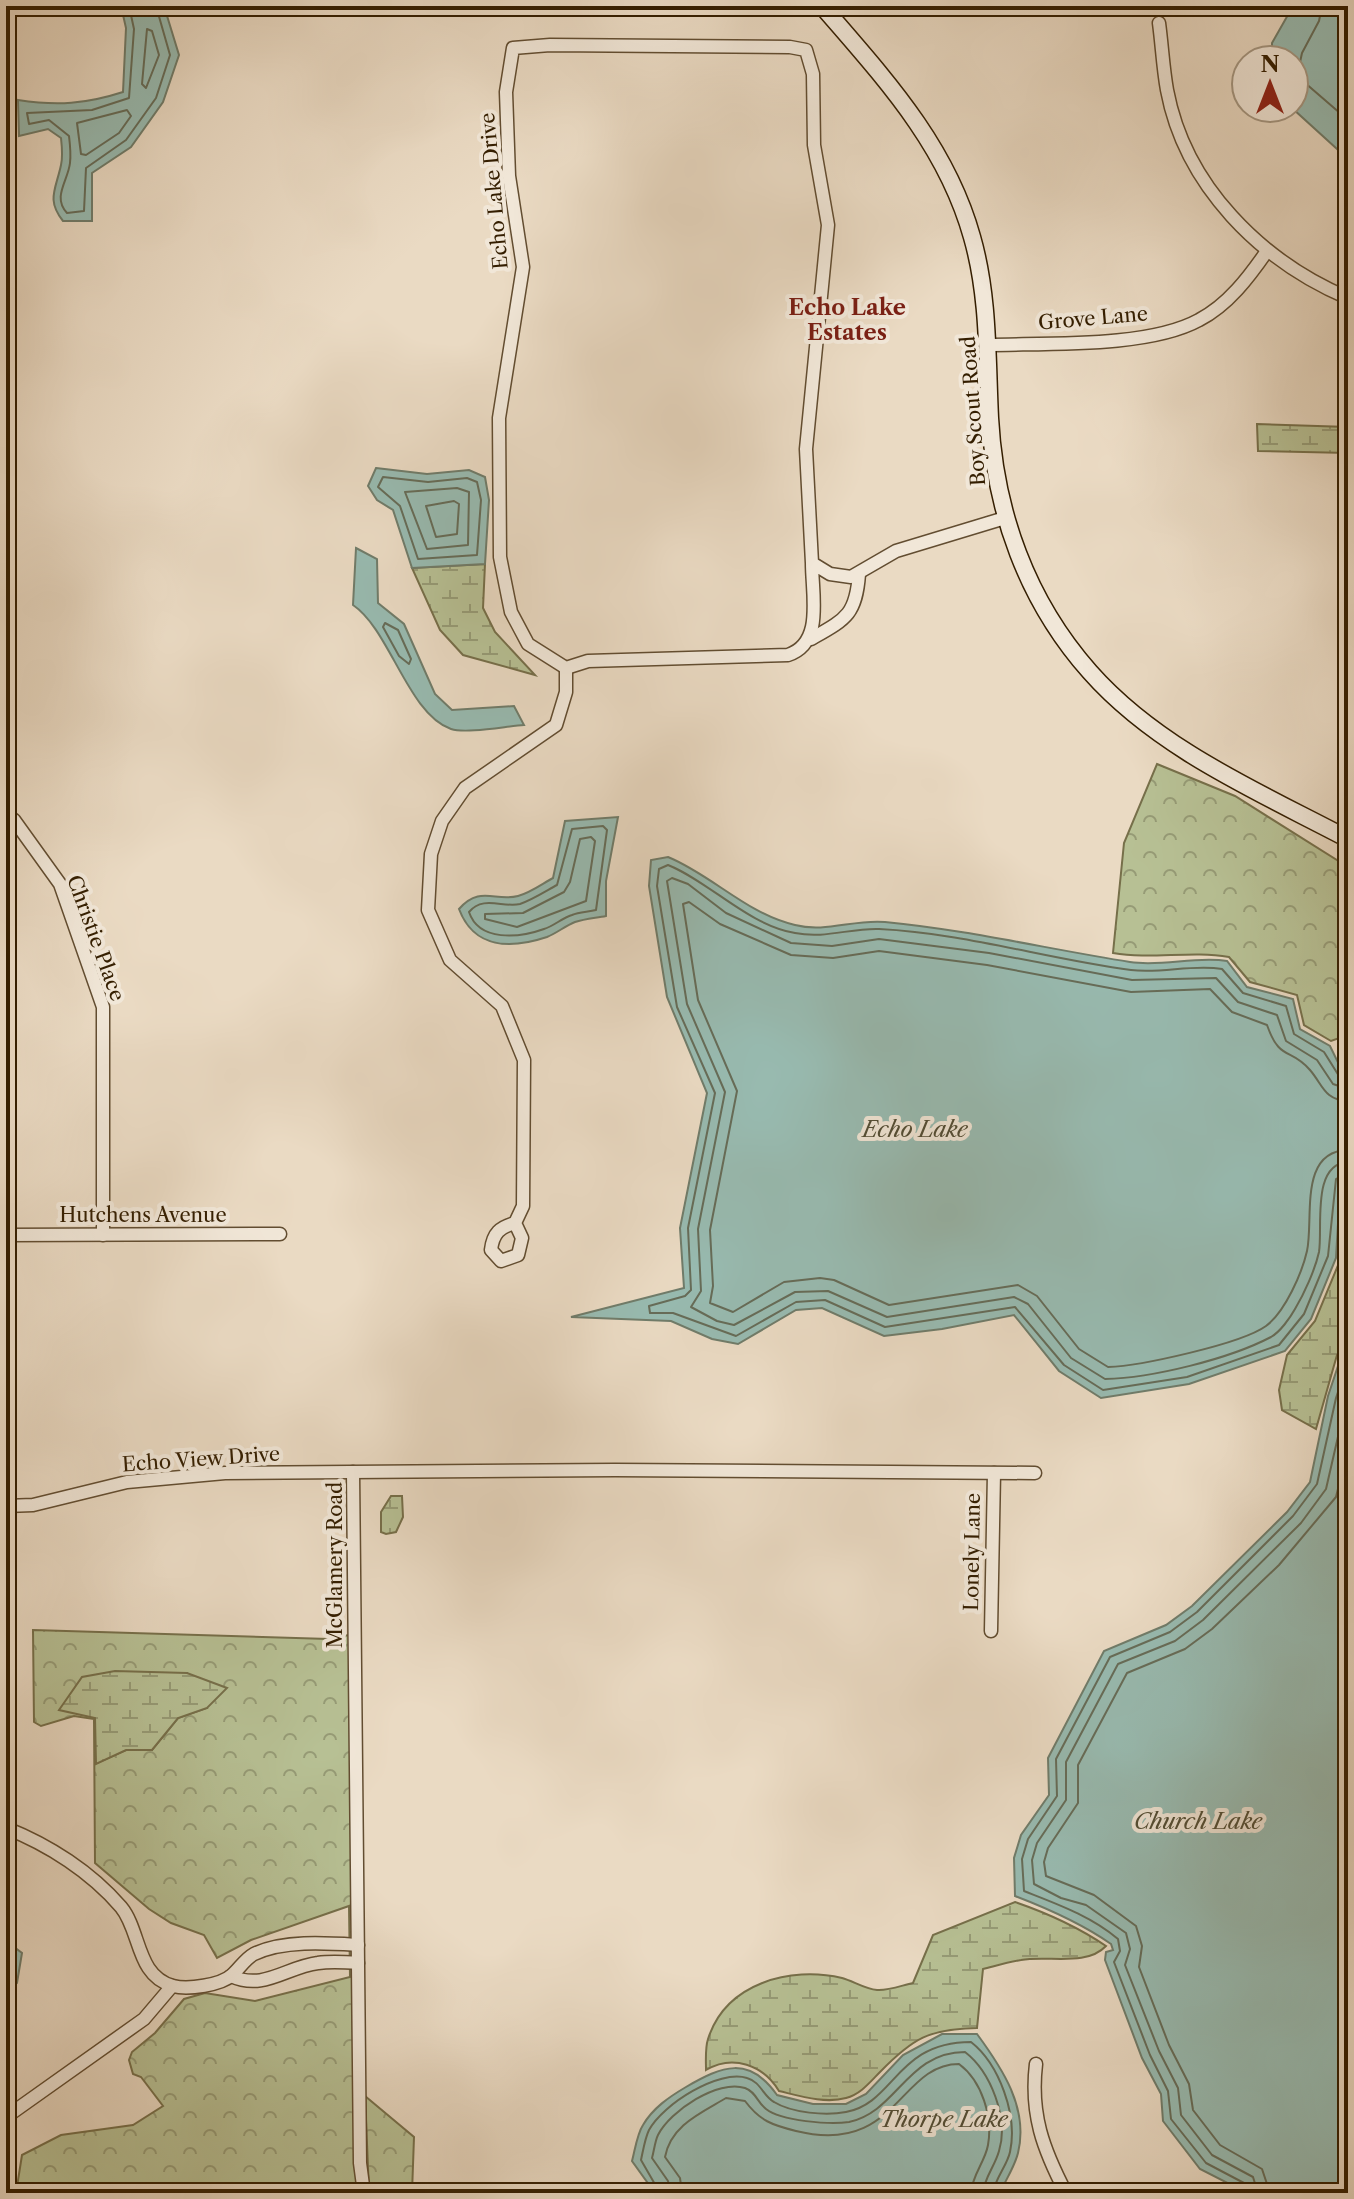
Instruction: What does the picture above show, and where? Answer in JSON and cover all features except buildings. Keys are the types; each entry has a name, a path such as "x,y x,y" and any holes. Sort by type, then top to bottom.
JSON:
{"street":[{"name":"Boy Scout Road","path":"822,6 910,109 946,170 978,259 994,464 1005,518 1024,568 1049,616 1084,665 1117,700 1188,752 1348,839"},
{"path":"1159,23 1168,92 1188,152 1223,208 1267,251 1306,280 1348,298"},
{"name":"Echo Lake Drive","path":"566,668 528,644 511,612 500,557 499,418 523,267 509,176 506,92 513,48 550,45 790,47 806,50 813,74 814,145 828,225 806,449 812,563 811,639"},
{"name":"Grove Lane","path":"987,345 1129,338 1198,321 1233,294 1267,251"},
{"path":"812,563 838,576 859,574 896,551 1005,518"},
{"path":"515,1223 523,1206 524,1060 502,1006 450,960 428,910 431,854 442,821 465,788 556,725 566,692 566,668 588,661 773,658 801,651 811,639 838,623 857,603 859,574"},
{"name":"Christie Place","path":"6,814 14,820 60,884 103,1007 103,1235"},
{"name":"Hutchens Avenue","path":"6,1235 280,1234"},
{"name":"McGlamery Road","path":"364,2193 360,2163 353,1472 1035,1473"},
{"name":"Echo View Drive","path":"6,1506 33,1505 127,1482 225,1473 353,1472"},
{"name":"Lonely Lane","path":"991,1631 994,1473"},
{"path":"6,1828 34,1839 64,1858 111,1897 124,1911 152,1974 172,1986 188,1987 231,1976 254,1954 275,1949 358,1945"},
{"path":"231,1976 243,1982 265,1982 317,1963 358,1963"},
{"path":"6,2117 144,2019 172,1986"},
{"path":"1036,2064 1033,2104 1049,2160 1066,2193"}],"green space":[{"path":"1257,424 1348,427 1348,453 1258,451"},
{"path":"485,564 483,608 495,632 535,675 463,655 440,630 412,568"},
{"path":"1157,764 1235,796 1348,867 1348,1035 1331,1041 1304,1025 1297,995 1250,982 1229,957 1113,953 1124,843"},
{"path":"1348,1185 1348,1343 1337,1355 1316,1429 1282,1410 1279,1390 1287,1355 1315,1321 1341,1258"},
{"path":"391,1496 402,1496 403,1517 396,1532 386,1534 381,1532 381,1512"},
{"path":"33,1630 329,1639 349,1635 358,2193 248,2193 226,2184 207,2187 198,2193 16,2193 22,2155 61,2135 133,2125 163,2106 141,2077 133,2074 129,2060 132,2052 155,2033 184,1999 205,1993 255,2001 350,1977 349,1906 251,1940 217,1958 204,1935 171,1923 149,1909 95,1863 94,1719 74,1716 41,1726 34,1722","holes":["158,1673 187,1673 207,1708 178,1718 152,1750 126,1750 97,1763 95,1717"]},
{"path":"115,1671 187,1673 227,1688 207,1708 178,1718 152,1750 126,1750 96,1764 95,1718 59,1710 82,1677"},
{"path":"1015,1902 1062,1921 1106,1946 1088,1956 1021,1960 983,1969 977,2028 934,2033 913,2043 861,2091 846,2098 821,2100 779,2091 765,2074 737,2063 716,2065 706,2070 707,2043 717,2020 729,2004 745,1992 781,1977 802,1975 842,1978 877,1990 913,1983 933,1935"},
{"path":"365,2096 414,2137 412,2193 369,2191"}],"water":[{"path":"121,6 164,6 179,55 163,102 131,147 92,173 92,221 63,221 54,200 62,162 61,138 48,129 19,136 18,100 71,103 123,92 126,28"},
{"path":"1293,6 1348,6 1348,159 1310,124 1310,44 1272,43"},
{"path":"376,468 427,474 469,470 485,477 489,500 485,564 412,568 393,510 377,500 368,486"},
{"path":"356,548 377,559 378,603 404,624 435,694 452,710 514,706 524,725 451,729 423,707 378,633 353,605"},
{"path":"618,817 606,881 606,916 575,922 533,941 507,944 484,939 466,922 459,909 474,898 518,896 553,878 565,821"},
{"name":"Echo Lake","path":"668,857 761,912 795,925 818,927 885,922 1130,962 1227,961 1247,987 1293,999 1300,1029 1330,1046 1348,1083 1348,1162 1339,1206 1336,1258 1311,1319 1285,1351 1189,1384 1101,1398 1059,1371 1014,1315 884,1336 822,1308 796,1310 738,1344 712,1339 671,1321 571,1317 684,1288 680,1228 707,1093 667,997 649,886 651,860"},
{"name":"Church Lake","path":"1348,1350 1348,2193 1247,2193 1200,2169 1163,2121 1161,2094 1142,2058 1105,1960 1106,1952 1113,1950 1111,1944 1064,1917 1015,1896 1014,1858 1021,1835 1049,1795 1048,1758 1104,1651 1166,1625 1192,1606 1287,1512 1310,1482 1328,1396 1341,1357"},
{"path":"6,1941 22,1953 17,1983 6,1991"},
{"name":"Thorpe Lake","path":"942,2034 977,2034 1011,2089 1020,2120 1020,2136 1017,2158 1000,2193 655,2193 632,2161 639,2133 652,2113 674,2095 711,2074 734,2068 745,2069 767,2082 777,2095 813,2104 846,2104 866,2094 903,2055"}],"district":[{"name":"Echo Lake Estates","path":"847,320"}]}
